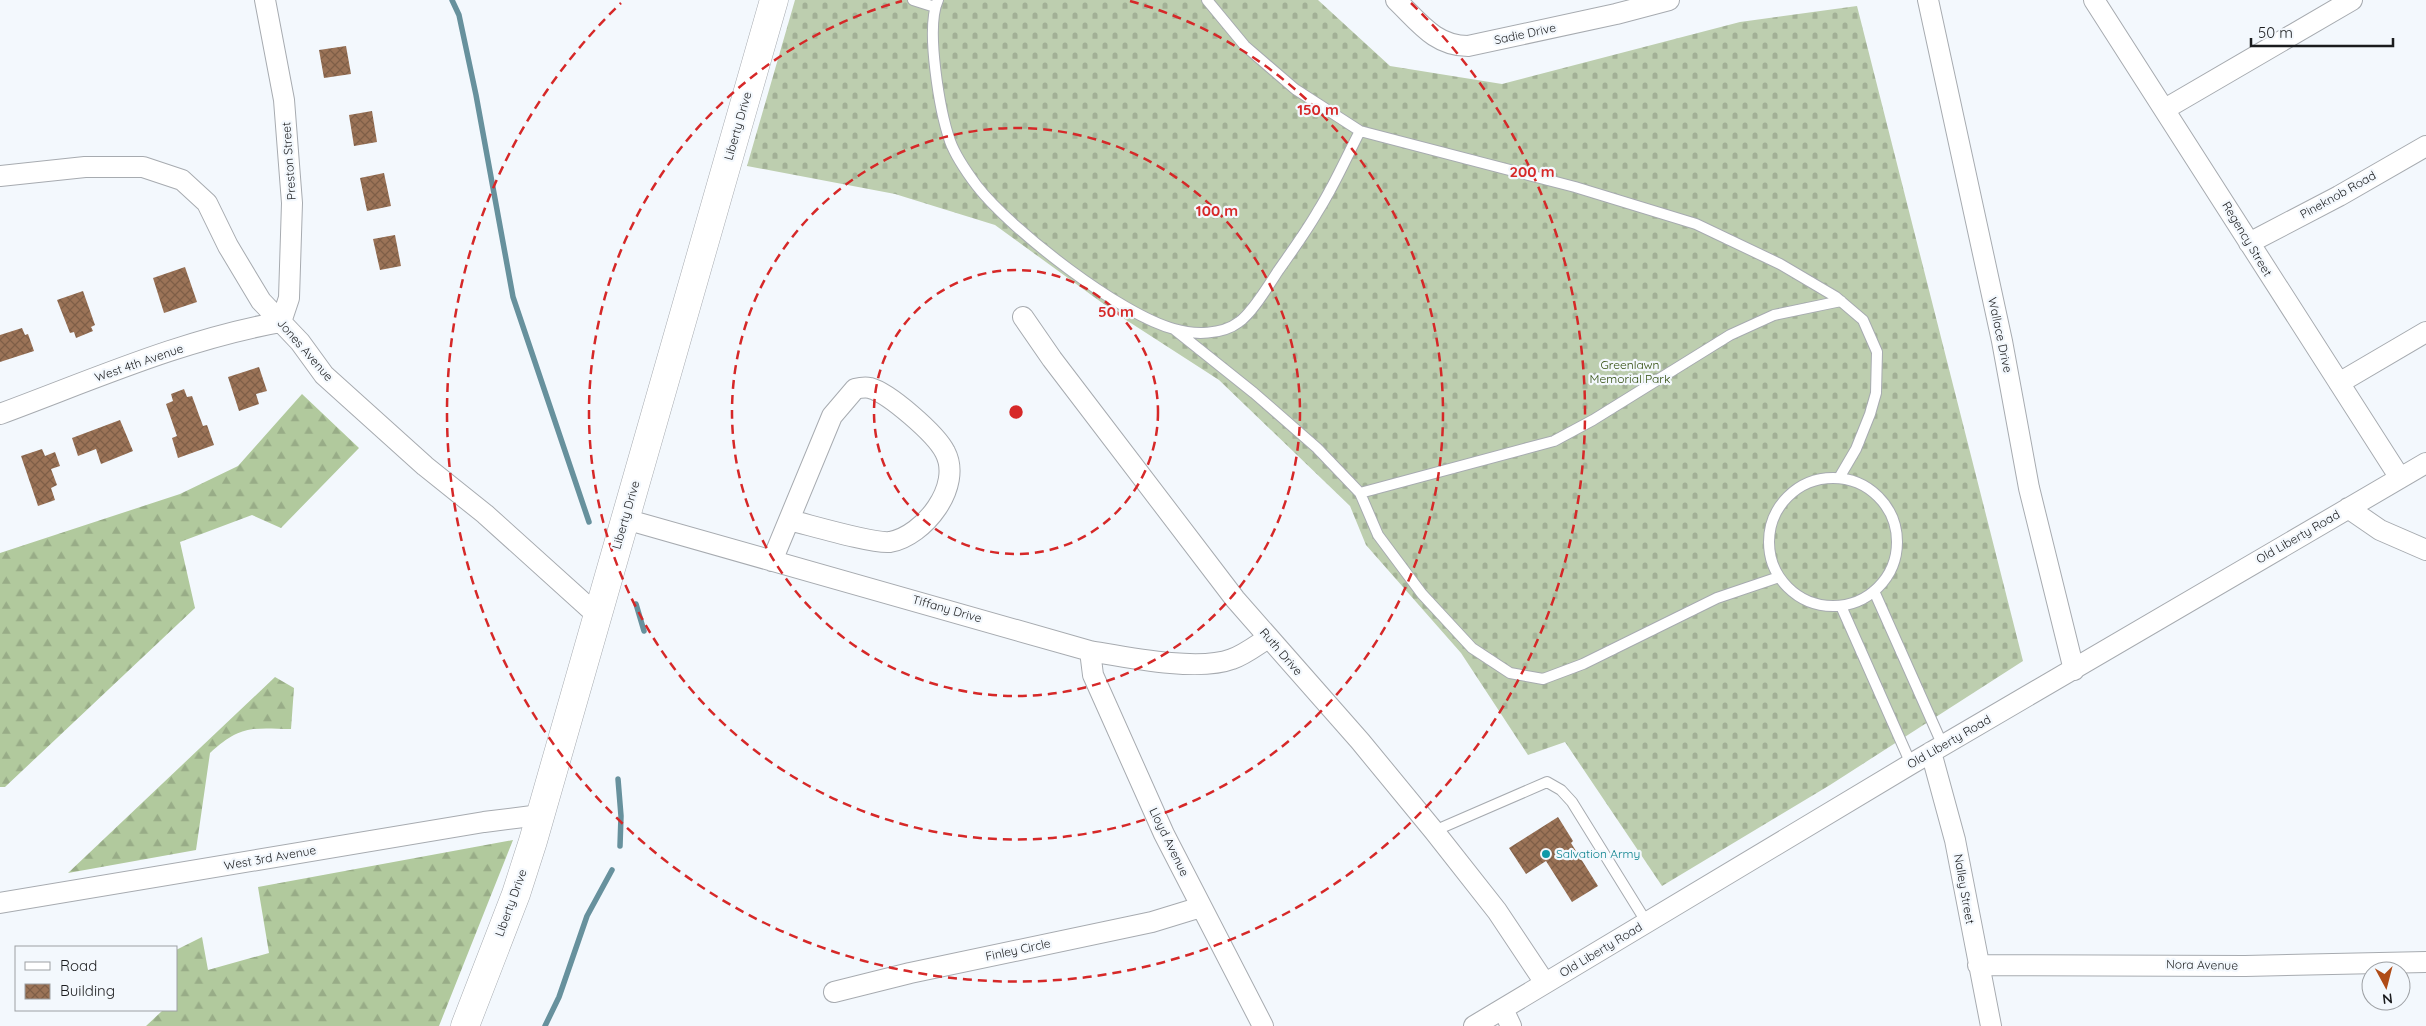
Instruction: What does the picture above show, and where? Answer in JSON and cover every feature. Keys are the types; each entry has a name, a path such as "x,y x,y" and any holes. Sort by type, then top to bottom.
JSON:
{"main road":[{"name":"Liberty Drive","path":"465,1026 516,894 540,815 774,0"}],"street":[{"name":"Preston Street","path":"265,0 284,100 292,203 289,298 281,322"},
{"name":"Sadie Drive","path":"1396,0 1439,40 1453,46 1468,46 1612,7 1669,0"},
{"name":"Wallace Drive","path":"1928,0 2002,341 2029,488 2074,670"},
{"name":"Regency Street","path":"2094,0 2272,281 2317,345 2400,478"},
{"path":"2165,110 2352,0"},
{"name":"Pineknob Road","path":"2249,243 2339,196 2426,146"},
{"name":"Jones Avenue","path":"0,176 85,167 143,167 182,180 207,203 228,246 261,301 300,342 324,375 424,466 486,514 598,616"},
{"name":"Ruth Drive","path":"1024,317 1052,359 1205,560 1268,638 1360,742 1442,828 1545,983"},
{"name":"West 4th Avenue","path":"0,414 160,355 244,328 281,322"},
{"path":"2339,383 2426,332"},
{"path":"772,561 832,416 854,389 869,388 915,417 945,451 950,472 944,493 930,517 905,537 888,542 789,520"},
{"name":"Old Liberty Road","path":"1474,1026 1507,1017 1545,983 1911,764 2426,463"},
{"path":"2348,508 2380,530 2426,550"},
{"name":"Tiffany Drive","path":"625,519 1090,651 1162,662 1198,664 1231,660 1268,638"},
{"name":"Lloyd Avenue","path":"1090,651 1093,675 1120,737 1201,907 1264,1026"},
{"name":"Nalley Street","path":"1937,749 1991,1026"},
{"name":"West 3rd Avenue","path":"0,903 474,823 540,815"},
{"name":"Finley Circle","path":"834,992 910,972 1152,922 1201,907"},
{"name":"Nora Avenue","path":"1978,965 2245,966 2426,962"}],"lane":[{"path":"914,0 936,4 934,49 939,100 951,142 977,186 1020,230 1073,271 1127,308 1174,329 1296,430 1360,493 1378,534 1422,594 1472,648 1510,673 1543,679 1583,664 1718,598 1779,577"},
{"path":"1207,0 1245,46 1295,89 1360,131 1575,187 1696,224 1780,264 1841,301 1864,320 1877,352 1874,400 1856,449 1839,478"},
{"path":"1174,329 1209,334 1239,322 1266,290 1318,211 1360,131"},
{"path":"1360,493 1554,441 1593,420 1730,336 1774,315 1841,301"},
{"path":"1839,478 1860,484 1878,496 1890,513 1897,534 1896,555 1888,575 1874,591 1859,601 1841,606 1823,606 1806,601 1790,591 1779,577 1770,558 1768,538 1773,518 1784,500 1800,487 1819,479 1839,478"},
{"path":"1874,591 1937,749"},
{"path":"1841,606 1911,764"},
{"path":"1442,828 1547,782 1561,790 1572,802 1647,923"}],"green space":[{"name":"Greenlawn Memorial Park","path":"795,0 1318,0 1390,66 1502,84 1740,22 1857,6 2023,661 1830,785 1662,886 1565,742 1528,755 1461,653 1366,545 1350,506 1219,380 1123,318 995,225 895,194 747,166"},
{"path":"302,394 359,448 281,528 252,515 180,542 195,608 5,787 0,787 0,553 180,494 238,466"},
{"path":"275,677 294,688 291,729 266,728 247,730 230,737 210,753 196,850 68,873"},
{"path":"513,840 439,1026 146,1026 162,1011 178,1011 178,949 202,937 208,970 269,953 258,887"}],"building":[{"path":"346,46 351,74 324,78 319,50"},
{"path":"372,111 377,142 354,146 349,115"},
{"path":"384,173 391,206 367,211 360,178"},
{"path":"395,235 401,266 380,270 373,239"},
{"path":"185,267 197,302 164,313 153,278"},
{"path":"83,291 95,325 91,327 93,331 76,338 74,332 70,333 57,300"},
{"path":"22,328 25,335 28,334 34,351 0,362 0,335"},
{"path":"259,367 267,391 256,394 259,404 239,411 228,377"},
{"path":"184,389 187,397 192,396 203,426 207,425 214,445 178,458 172,438 177,436 166,404 173,401 171,394"},
{"path":"120,420 133,451 101,464 96,449 78,456 72,438"},
{"path":"42,449 45,456 55,452 60,466 51,469 57,485 51,488 55,500 38,506 21,456"},
{"name":"Salvation Army","path":"1558,817 1573,841 1571,843 1598,886 1572,902 1546,861 1526,874 1509,848"}],"waterway":[{"path":"452,0 459,15 476,95 513,297 589,522"},
{"path":"636,604 644,631"},
{"path":"618,779 621,816 620,846"},
{"path":"545,1026 559,997 587,916 612,870"}],"place":[{"name":"Salvation Army","path":"1546,854"}]}
